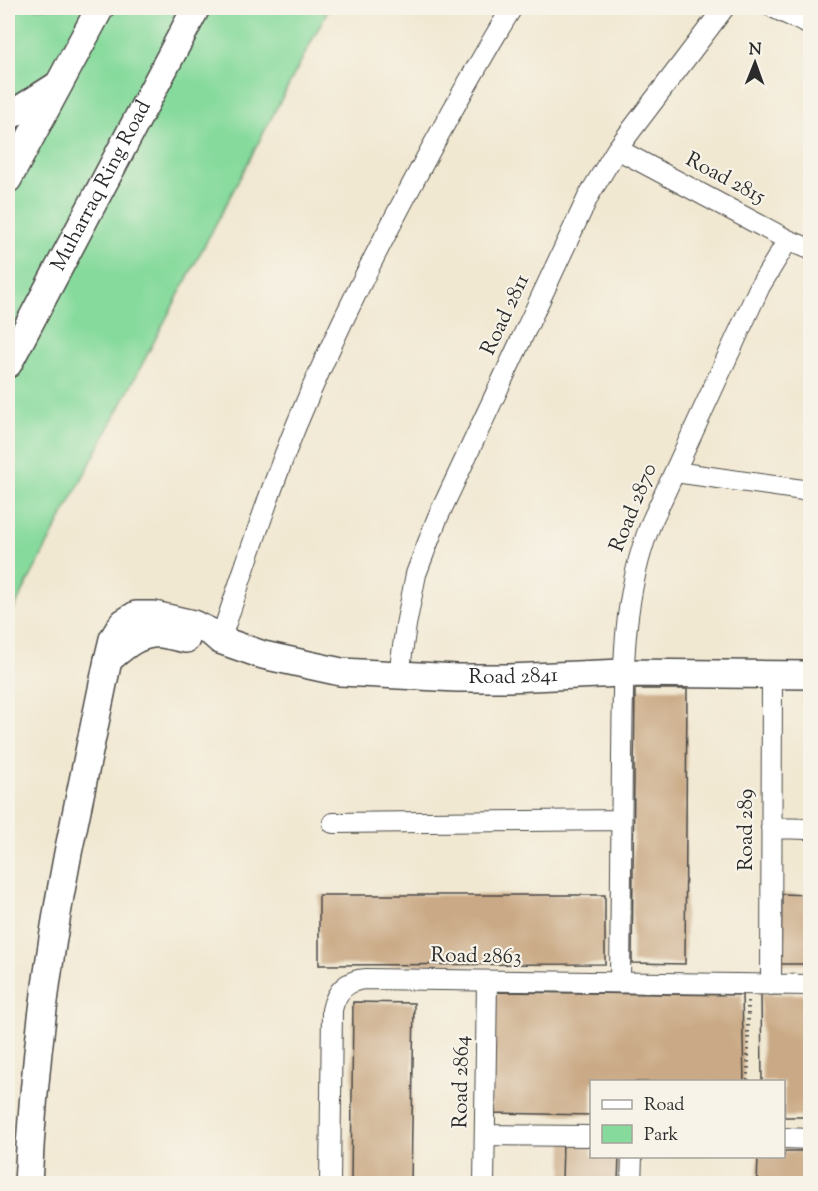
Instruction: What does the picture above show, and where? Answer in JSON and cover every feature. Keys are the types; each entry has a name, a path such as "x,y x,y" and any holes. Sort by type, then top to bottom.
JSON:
{"street":[{"path":"8,179 100,8"},
{"name":"Muharraq Ring Road","path":"8,364 196,8"},
{"path":"220,640 271,492 325,357 394,217 468,82 512,8"},
{"name":"Road 2811","path":"399,675 416,574 437,519 589,195 617,149 723,8"},
{"path":"774,8 810,25"},
{"path":"8,117 60,84"},
{"name":"Road 2815","path":"617,149 788,240 810,249"},
{"name":"Road 2870","path":"620,983 622,673 631,591 636,568 647,534 760,286 788,240"},
{"path":"675,472 810,491"},
{"name":"Road 2841","path":"28,1184 29,1150 39,1051 68,854 108,660 113,639 123,623 136,615 154,615 184,621 203,628 220,640 263,655 341,672 456,678 622,673 810,675"},
{"name":"Road 289","path":"771,985 772,675"},
{"path":"333,823 621,820"},
{"path":"771,828 810,829"},
{"name":"Road 2863","path":"330,1184 332,1010 337,994 350,982 358,980 810,985"},
{"name":"Road 2864","path":"484,1184 487,981"},
{"path":"485,1135 590,1136"},
{"path":"785,1138 810,1139"},
{"path":"631,1184 632,1158"}],"path":[{"path":"748,984 748,1080"}],"green space":[{"path":"8,8 329,8 8,620"}],"building":[{"path":"635,689 687,689 685,964 632,963"},
{"path":"782,894 810,895 810,964 781,964"},
{"path":"319,895 605,895 605,964 319,965"},
{"path":"492,992 742,995 744,1080 590,1080 590,1115 490,1113"},
{"path":"761,994 810,994 810,1117 785,1117 785,1080 762,1080"},
{"path":"353,1002 414,1003 411,1184 351,1184"},
{"path":"563,1137 590,1138 590,1158 619,1158 618,1184 562,1184"},
{"path":"785,1151 810,1151 810,1184 757,1184 758,1158 785,1158"}]}
